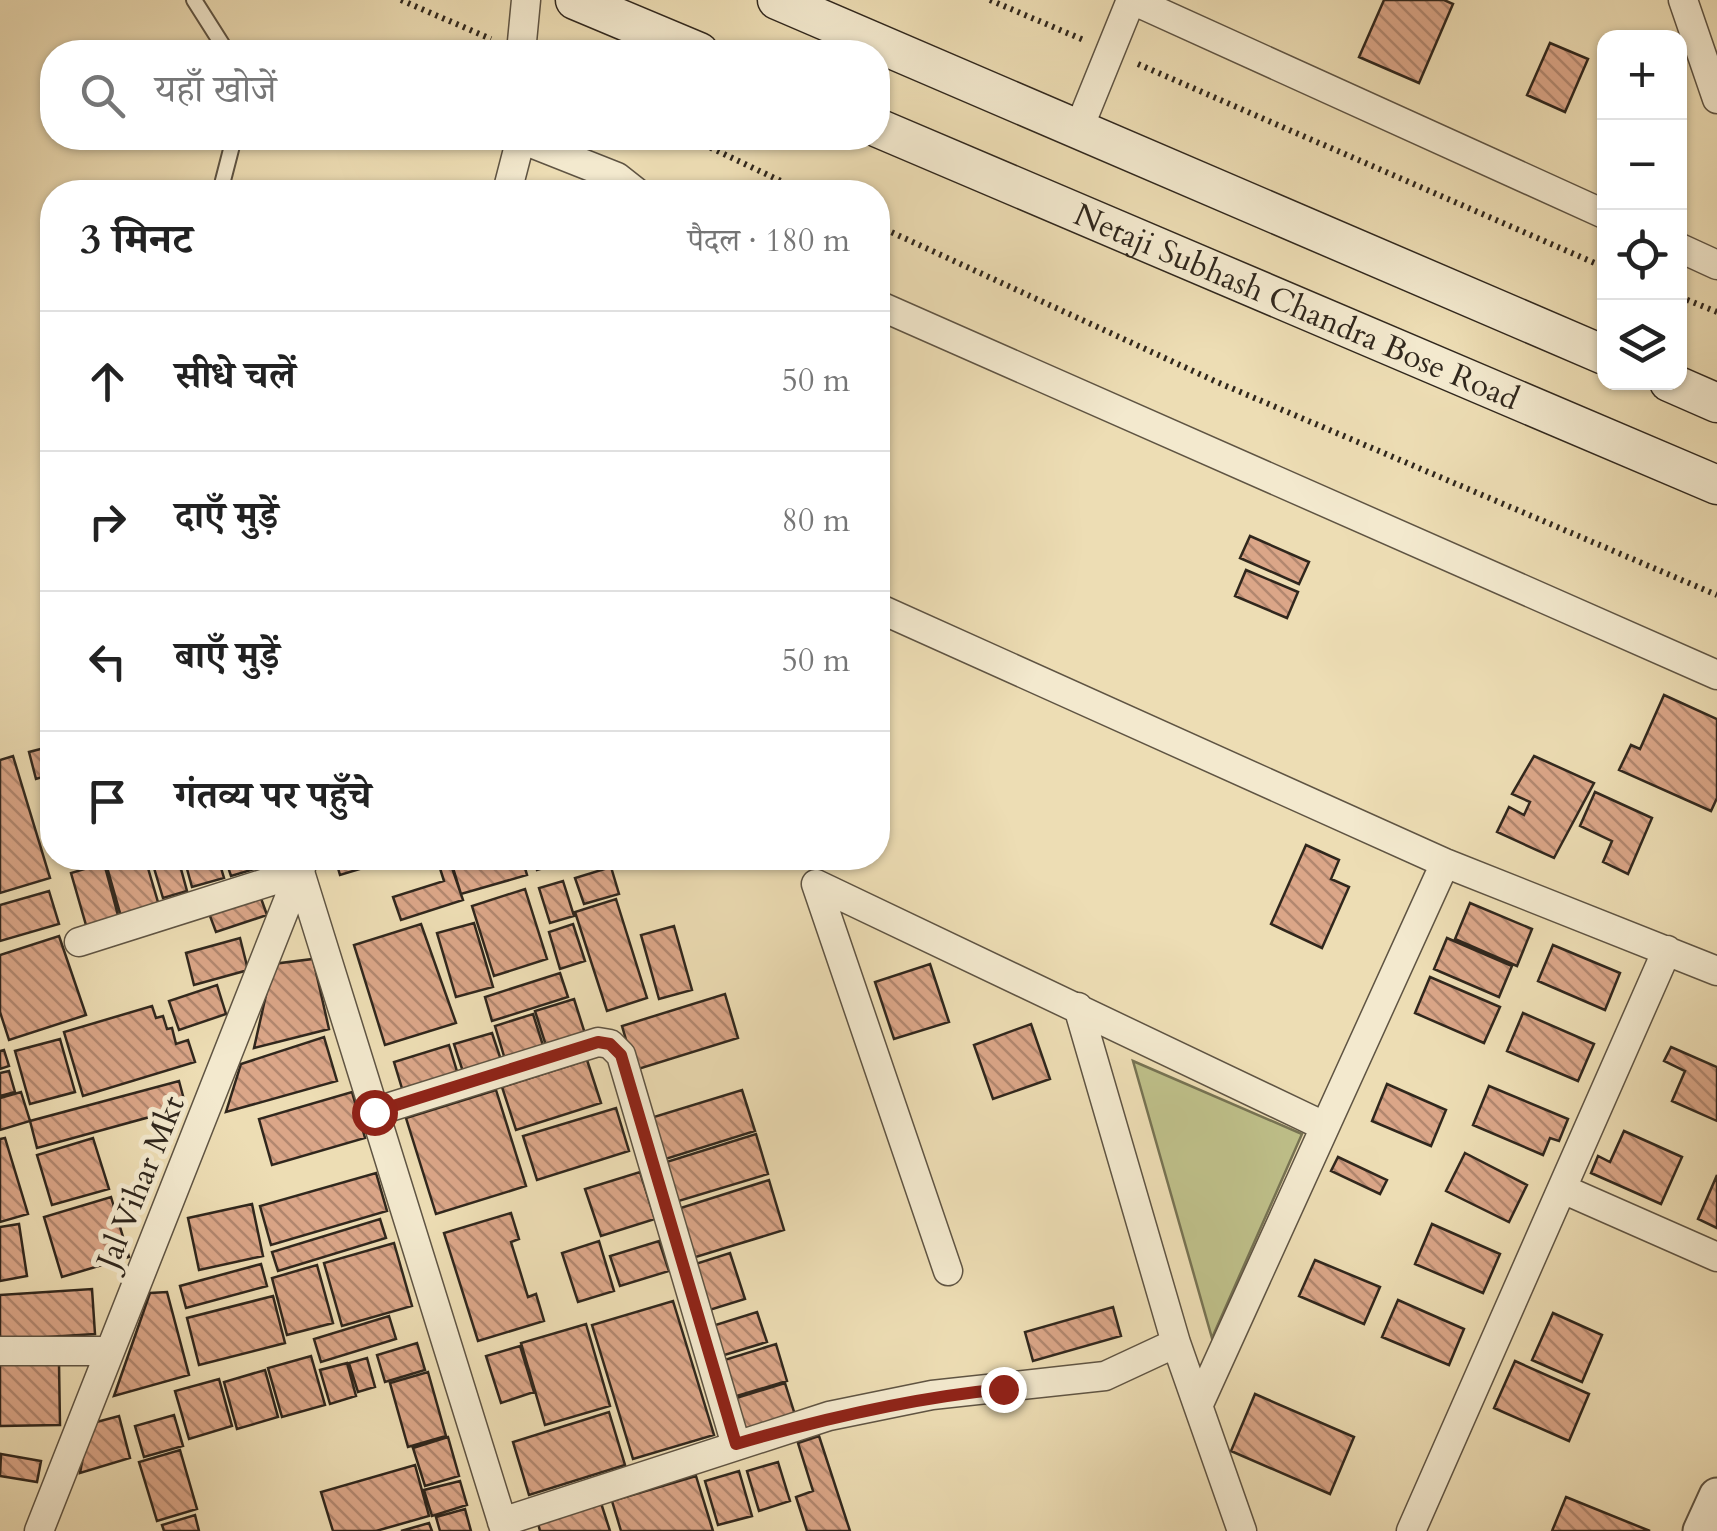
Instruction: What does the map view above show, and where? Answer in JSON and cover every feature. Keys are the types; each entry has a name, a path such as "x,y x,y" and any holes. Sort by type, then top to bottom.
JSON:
{"main road":[{"path":"576,0 671,40"},
{"path":"776,0 871,40"},
{"path":"890,48 1597,351"},
{"name":"Netaji Subhash Chandra Bose Road","path":"890,133 1717,484"},
{"path":"1687,390 1717,403"}],"street":[{"path":"522,40 526,0"},
{"path":"1079,128 1132,0 1597,211"},
{"path":"1683,0 1717,99"},
{"path":"510,180 517,150"},
{"path":"550,150 621,180"},
{"path":"1687,251 1717,265"},
{"path":"890,310 1717,675"},
{"path":"890,613 1445,863 1717,971"},
{"path":"1199,1404 1445,863"},
{"path":"79,942 288,870"},
{"name":"Jal Vihar Mkt","path":"39,1531 301,870"},
{"path":"304,870 374,1112 503,1526 736,1444 829,1416 932,1396 1105,1376 1176,1344"},
{"path":"948,1271 816,884 1324,1126"},
{"path":"1410,1531 1565,1190 1667,950"},
{"path":"1078,1007 1176,1344 1242,1531"},
{"path":"374,1112 598,1042 610,1044 621,1055 736,1444"},
{"path":"1565,1190 1717,1257"},
{"path":"0,1352 110,1352"},
{"path":"1701,1531 1717,1496"}],"lane":[{"path":"194,0 219,40"},
{"path":"223,180 231,150"}],"path":[{"path":"401,0 493,40"},
{"path":"990,0 1499,225 1597,264"},
{"path":"715,150 779,180"},
{"path":"890,232 1218,382 1717,594"},
{"path":"1685,300 1717,312"}],"green space":[{"path":"1133,1061 1302,1134 1212,1338"}],"building":[{"path":"1384,0 1444,0 1453,4 1419,83 1359,57"},
{"path":"1550,43 1588,59 1565,112 1527,95"},
{"path":"1250,536 1309,562 1299,584 1240,558"},
{"path":"1246,570 1298,592 1287,618 1235,596"},
{"path":"1664,695 1717,719 1717,798 1711,811 1619,770 1631,745 1640,749"},
{"path":"40,749 40,778 36,779 29,752"},
{"path":"13,756 40,845 40,870 48,870 50,878 0,893 0,760"},
{"path":"1534,756 1594,783 1554,858 1497,832 1509,807 1524,815 1530,802 1512,794"},
{"path":"1595,792 1652,818 1628,874 1603,862 1612,841 1580,826"},
{"path":"1306,845 1339,860 1331,879 1349,887 1322,948 1271,924"},
{"path":"106,870 120,923 88,932 71,873"},
{"path":"108,870 149,870 160,909 122,920"},
{"path":"155,870 181,870 187,891 163,898"},
{"path":"187,870 222,870 224,878 192,887"},
{"path":"229,870 251,870 231,876"},
{"path":"441,870 453,870 463,900 401,920 393,897 444,881"},
{"path":"454,870 526,870 527,875 461,894"},
{"path":"612,870 619,894 584,904 575,878"},
{"path":"563,881 574,916 550,923 539,888"},
{"path":"525,889 547,959 494,976 472,906"},
{"path":"258,890 267,915 216,932 207,908"},
{"path":"49,891 59,924 0,941 0,905"},
{"path":"616,899 647,998 607,1011 575,912"},
{"path":"1470,903 1532,929 1517,966 1455,939"},
{"path":"474,923 493,987 456,997 437,933"},
{"path":"421,924 456,1023 385,1045 354,945"},
{"path":"573,924 585,961 560,969 549,932"},
{"path":"674,926 692,990 659,999 641,935"},
{"path":"59,936 86,1015 9,1040 0,1012 0,955"},
{"path":"240,938 248,970 194,985 186,953"},
{"path":"1447,938 1512,966 1499,997 1434,969"},
{"path":"1553,945 1620,973 1605,1010 1538,981"},
{"path":"313,959 329,1029 254,1048 273,964"},
{"path":"930,964 949,1022 894,1039 875,982"},
{"path":"560,973 568,997 492,1021 485,997"},
{"path":"1430,977 1500,1007 1484,1043 1415,1013"},
{"path":"217,985 226,1014 179,1030 169,1001"},
{"path":"725,994 738,1038 635,1070 622,1026"},
{"path":"574,999 587,1040 548,1052 535,1011"},
{"path":"152,1006 156,1018 163,1016 167,1029 172,1028 176,1044 188,1040 195,1062 83,1096 64,1032"},
{"path":"1523,1013 1594,1044 1578,1081 1507,1051"},
{"path":"533,1014 546,1055 507,1066 495,1026"},
{"path":"1031,1024 1050,1079 993,1099 974,1045"},
{"path":"492,1033 503,1066 465,1078 454,1044"},
{"path":"324,1037 337,1081 226,1112 241,1064"},
{"path":"60,1039 75,1092 30,1104 15,1051"},
{"path":"449,1045 459,1078 404,1095 394,1062"},
{"path":"1671,1047 1717,1067 1717,1121 1672,1101 1685,1071 1664,1061"},
{"path":"4,1050 9,1066 0,1069 0,1051"},
{"path":"587,1060 601,1103 516,1130 502,1087"},
{"path":"9,1071 15,1092 0,1096 0,1073"},
{"path":"179,1081 186,1107 37,1148 30,1121"},
{"path":"1387,1084 1446,1110 1431,1146 1372,1121"},
{"path":"1489,1086 1568,1119 1559,1141 1550,1138 1543,1155 1473,1125"},
{"path":"496,1090 526,1186 436,1214 406,1118"},
{"path":"742,1090 755,1131 656,1162 644,1120"},
{"path":"21,1092 30,1121 0,1130 0,1098"},
{"path":"352,1092 365,1138 272,1165 259,1119"},
{"path":"616,1108 629,1151 537,1180 523,1136"},
{"path":"1624,1131 1682,1157 1661,1204 1591,1173 1598,1156 1610,1162"},
{"path":"756,1134 768,1174 672,1203 660,1164"},
{"path":"5,1138 28,1214 0,1222 0,1139"},
{"path":"93,1138 109,1189 52,1205 37,1155"},
{"path":"1465,1153 1527,1185 1509,1222 1446,1191"},
{"path":"1338,1157 1387,1180 1380,1194 1331,1171"},
{"path":"640,1172 655,1219 601,1236 585,1189"},
{"path":"376,1173 387,1211 271,1245 260,1206"},
{"path":"1717,1175 1717,1228 1698,1219"},
{"path":"769,1180 784,1230 686,1260 671,1211"},
{"path":"111,1197 129,1257 62,1277 44,1217"},
{"path":"252,1204 263,1256 199,1270 188,1218"},
{"path":"511,1213 519,1239 511,1242 528,1297 536,1294 544,1321 478,1341 444,1233"},
{"path":"380,1219 386,1238 278,1271 272,1252"},
{"path":"19,1224 27,1276 0,1281 0,1227"},
{"path":"1432,1224 1500,1254 1483,1293 1415,1264"},
{"path":"599,1241 614,1291 578,1302 562,1253"},
{"path":"659,1241 669,1271 620,1286 610,1256"},
{"path":"394,1243 412,1306 342,1326 324,1263"},
{"path":"730,1253 745,1299 703,1312 689,1266"},
{"path":"1315,1260 1380,1287 1364,1324 1299,1296"},
{"path":"261,1264 267,1286 186,1308 180,1286"},
{"path":"317,1265 333,1323 287,1335 272,1278"},
{"path":"92,1289 95,1334 0,1340 0,1295"},
{"path":"167,1292 189,1375 114,1396 150,1293"},
{"path":"273,1296 285,1343 199,1365 187,1318"},
{"path":"1398,1300 1464,1329 1449,1365 1382,1337"},
{"path":"673,1301 714,1435 633,1459 592,1325"},
{"path":"1113,1307 1121,1336 1033,1361 1025,1332"},
{"path":"757,1312 767,1342 718,1357 709,1327"},
{"path":"1553,1313 1602,1335 1582,1382 1532,1360"},
{"path":"389,1316 396,1339 321,1362 314,1339"},
{"path":"586,1324 610,1406 545,1425 521,1343"},
{"path":"417,1343 425,1370 385,1382 377,1355"},
{"path":"776,1344 787,1381 730,1398 718,1362"},
{"path":"520,1346 534,1392 501,1403 486,1356"},
{"path":"311,1356 325,1405 282,1417 268,1368"},
{"path":"367,1358 375,1387 358,1392 349,1363"},
{"path":"1515,1361 1589,1394 1569,1441 1494,1408"},
{"path":"59,1363 60,1425 0,1426 0,1364"},
{"path":"347,1363 356,1396 330,1404 320,1370"},
{"path":"265,1370 278,1417 237,1429 224,1382"},
{"path":"428,1372 446,1436 408,1447 390,1383"},
{"path":"219,1379 232,1426 189,1439 175,1391"},
{"path":"785,1383 795,1415 743,1431 733,1399"},
{"path":"1255,1394 1354,1437 1330,1494 1231,1451"},
{"path":"609,1412 625,1465 529,1495 513,1442"},
{"path":"174,1415 183,1446 144,1457 135,1426"},
{"path":"119,1416 130,1458 80,1473 89,1424"},
{"path":"819,1436 850,1531 807,1531 796,1497 813,1491 798,1443"},
{"path":"448,1437 459,1476 425,1486 413,1448"},
{"path":"180,1450 197,1509 157,1521 139,1462"},
{"path":"1,1454 41,1461 37,1482 0,1476"},
{"path":"778,1462 790,1501 759,1511 747,1471"},
{"path":"415,1465 429,1516 376,1531 333,1531 321,1492"},
{"path":"739,1471 752,1516 718,1525 705,1481"},
{"path":"696,1476 713,1531 621,1531 612,1501"},
{"path":"460,1481 467,1505 432,1516 424,1490"},
{"path":"1566,1497 1650,1531 1552,1531"},
{"path":"601,1503 610,1531 540,1531 538,1523"},
{"path":"465,1509 471,1531 440,1531 436,1517"},
{"path":"195,1515 199,1531 164,1531 162,1525"},
{"path":"429,1523 432,1531 401,1531"}],"route":[{"path":"374,1112 598,1042 610,1044 621,1055 736,1444 829,1416 932,1396 1003,1389"}]}
